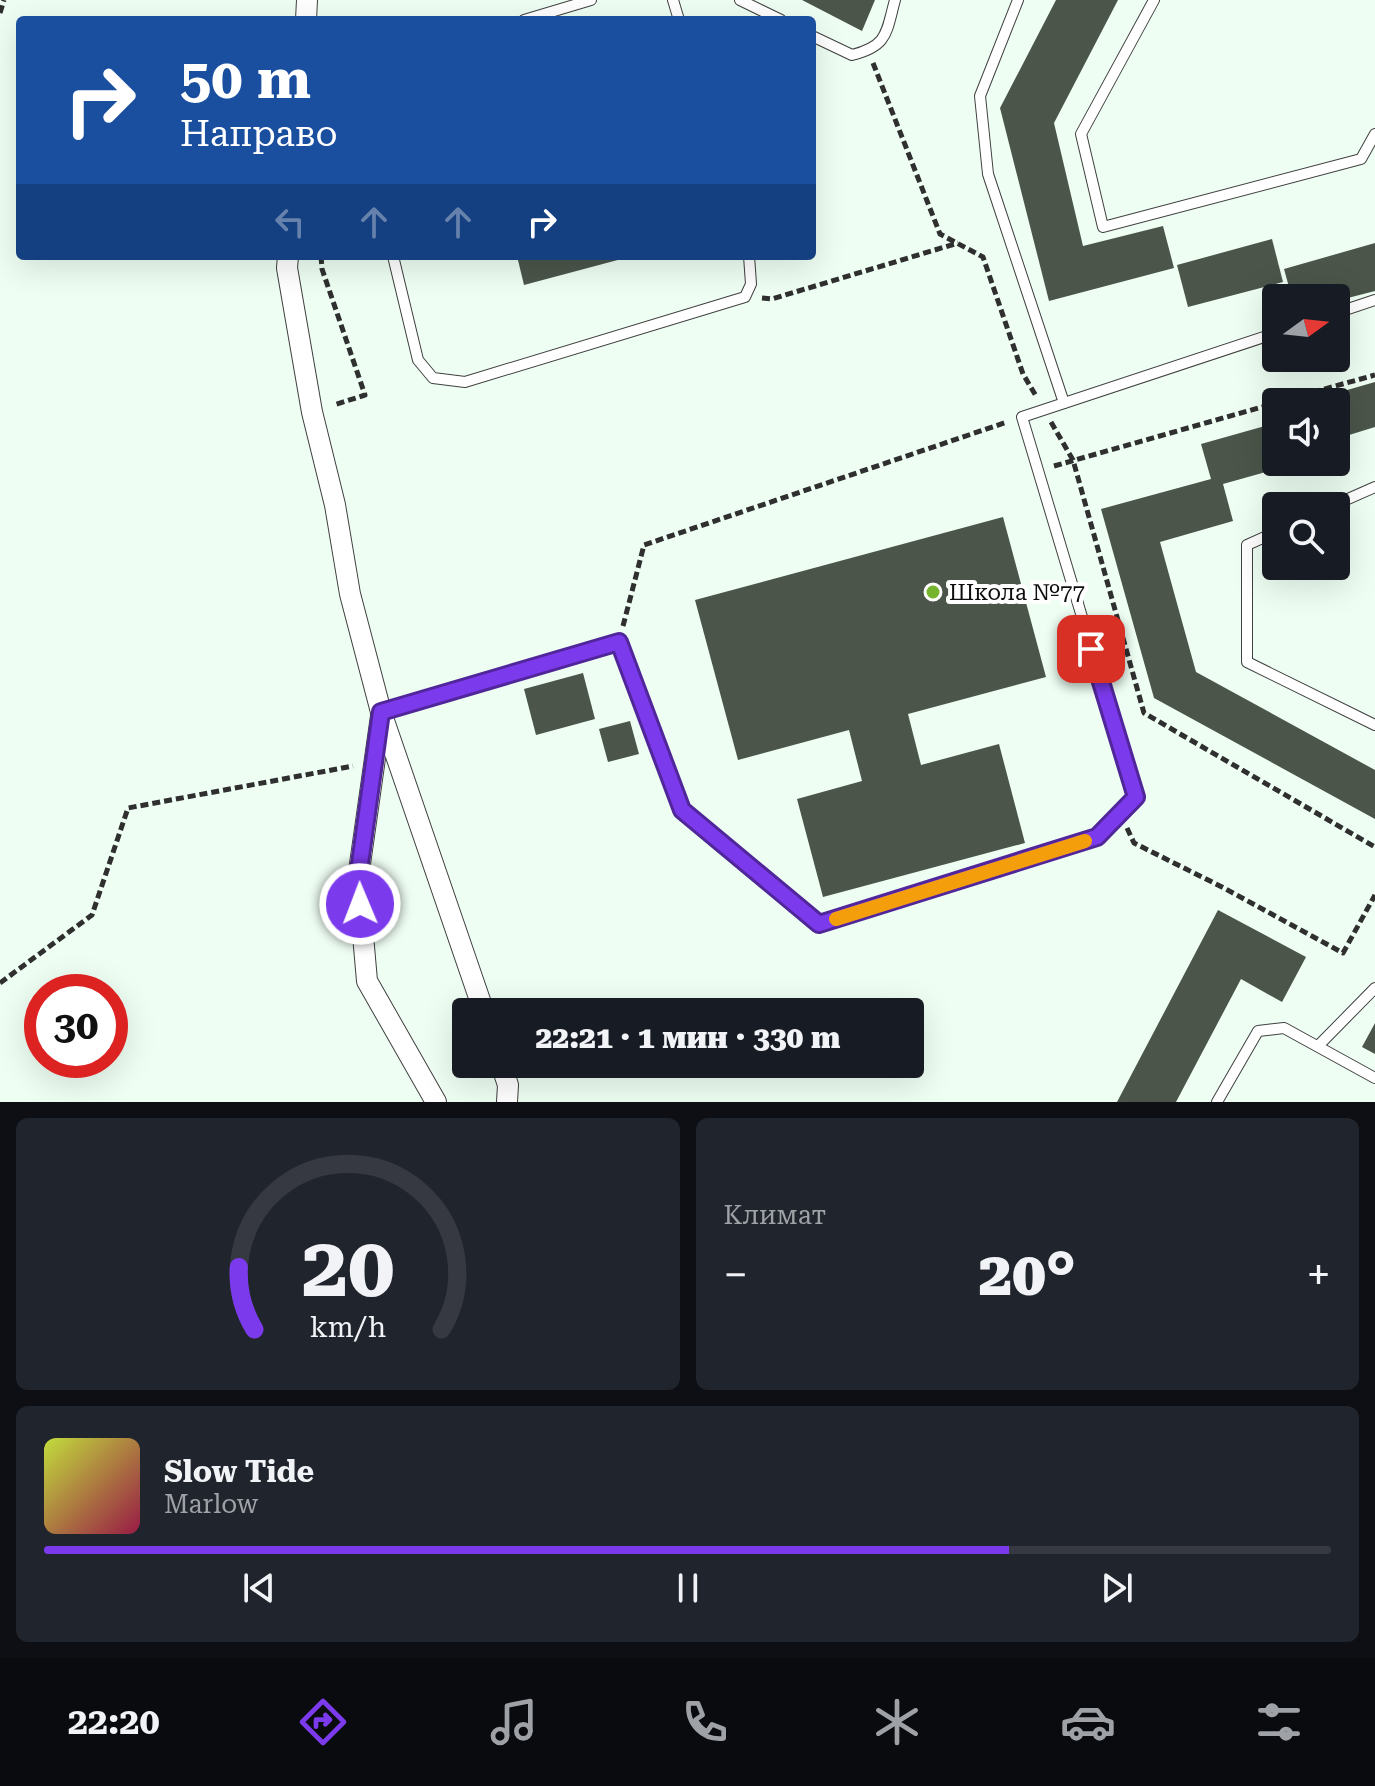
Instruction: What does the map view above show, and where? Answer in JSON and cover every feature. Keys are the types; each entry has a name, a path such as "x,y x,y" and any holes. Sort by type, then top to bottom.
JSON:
{"street":[{"path":"288,260 312,412 335,505 350,594 381,712 479,998"},
{"path":"381,712 358,878 367,981 436,1102"},
{"path":"506,1078 507,1102"}],"lane":[{"path":"537,16 591,0"},
{"path":"740,0 773,16"},
{"path":"816,38 852,55 869,51 885,38 895,0"},
{"path":"1018,0 980,96 988,174 1064,403"},
{"path":"1154,0 1081,134 1103,227 1361,159 1375,134"},
{"path":"394,260 418,360 433,378 465,382 745,297 751,284 749,260"},
{"path":"1350,308 1375,300"},
{"path":"381,712 619,642 682,810 819,924 1097,837 1136,797 1022,417 1262,338"},
{"path":"1350,498 1375,487"},
{"path":"1262,538 1247,545 1247,662 1375,725"},
{"path":"1318,1046 1375,988"},
{"path":"1217,1102 1258,1031 1284,1028 1375,1078"}],"path":[{"path":"0,13 4,0"},
{"path":"869,51 940,234 983,257 1023,374 1073,460 1144,713 1375,847"},
{"path":"745,297 772,299 958,243"},
{"path":"312,412 365,395 321,260"},
{"path":"1328,388 1375,375"},
{"path":"1038,470 1262,406"},
{"path":"619,642 644,545 1022,417"},
{"path":"0,983 92,915 128,808 374,762"},
{"path":"1120,813 1134,843 1343,953 1375,895"}],"building":[{"path":"802,0 875,0 862,31"},
{"path":"1056,0 1118,0 1054,123 1083,246 1163,226 1174,268 1049,301 1000,108"},
{"path":"1272,239 1283,282 1262,284 1262,288 1188,307 1177,265"},
{"path":"1375,243 1375,291 1350,297 1350,284 1288,284 1284,269"},
{"path":"518,260 618,260 524,285"},
{"path":"1375,382 1375,427 1350,435 1350,389"},
{"path":"1262,427 1262,473 1223,484 1233,521 1160,542 1196,672 1375,770 1375,819 1154,698 1101,509 1211,479 1201,444"},
{"path":"1003,517 1046,677 908,714 921,765 999,744 1025,843 823,897 797,799 862,781 849,730 738,760 695,600"},
{"path":"583,673 595,719 536,735 524,689"},
{"path":"630,721 639,754 608,762 599,729"},
{"path":"1218,910 1306,957 1282,1002 1241,979 1176,1102 1117,1102"},
{"path":"1375,1023 1375,1054 1362,1047"}],"slow traffic":[{"path":"836,919 1085,841"}],"place":[{"name":"Школа №77","path":"933,592"}],"route":[{"path":"360,904 358,878 381,712 619,642 682,810 819,924 1097,837 1136,797 1091,649"}]}
